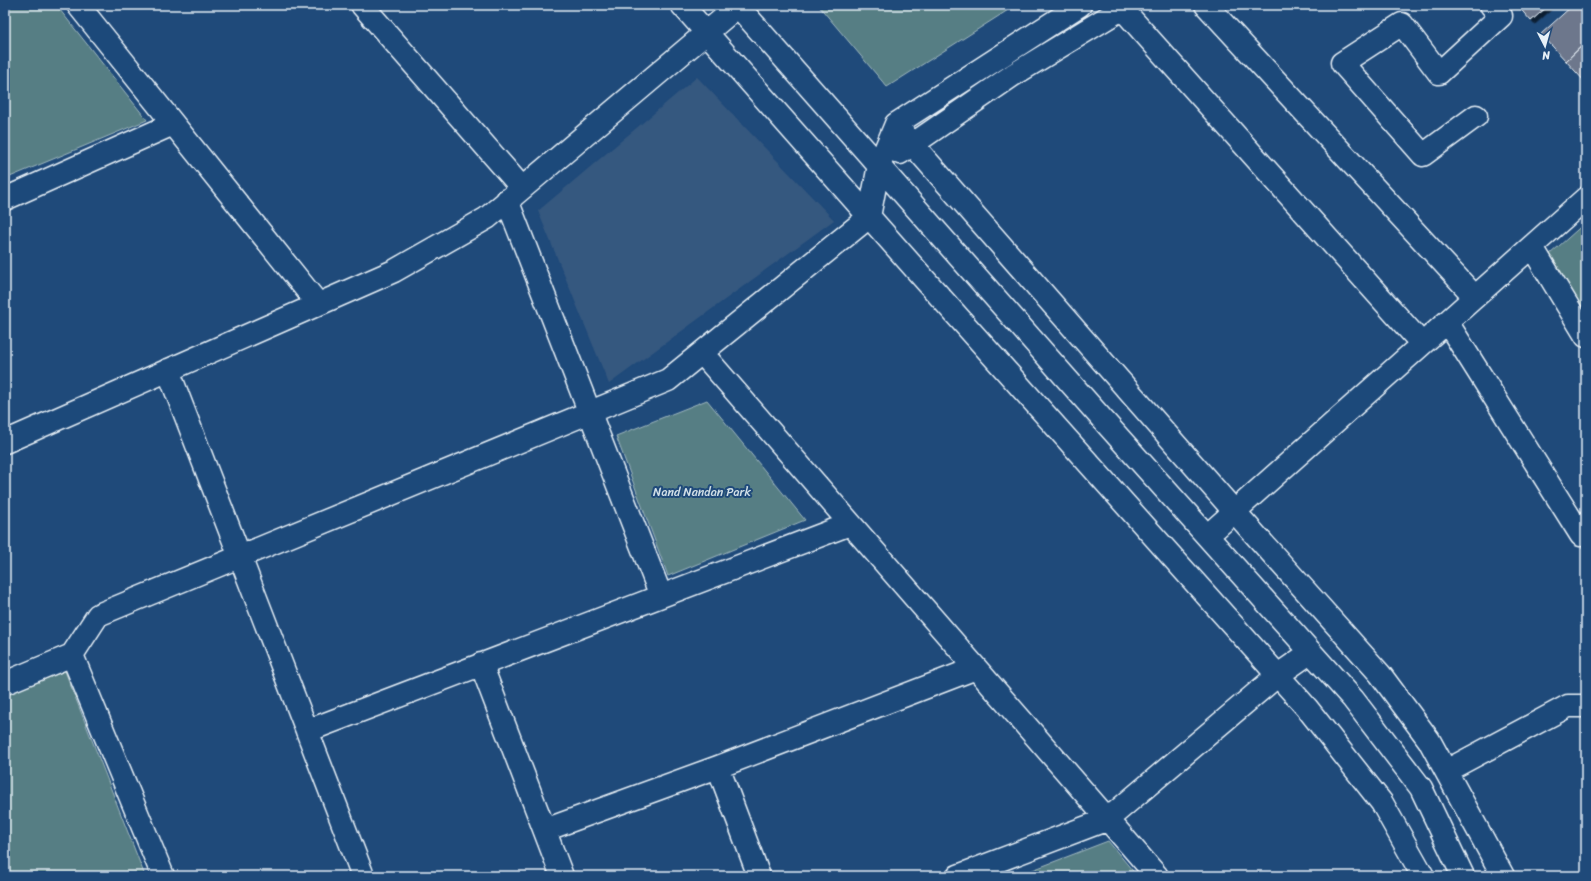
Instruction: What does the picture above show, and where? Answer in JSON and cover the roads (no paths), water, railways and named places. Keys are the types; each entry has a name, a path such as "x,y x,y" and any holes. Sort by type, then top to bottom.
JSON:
{"street":[{"path":"78,5 318,304"},
{"path":"362,5 514,194 590,413 661,596"},
{"path":"682,5 1307,708 1382,803 1423,876"},
{"path":"5,442 394,271 487,218 738,5 1353,699 1421,788 1463,876"},
{"path":"5,683 72,655 98,615 668,380 869,217 879,165 896,124 1080,5"},
{"path":"1206,5 1474,297"},
{"path":"1476,116 1423,155 1342,63 1402,24 1439,73 1501,16 1491,5"},
{"path":"879,165 912,145 1014,75 1123,6 1422,344"},
{"path":"5,199 174,124"},
{"path":"896,124 912,145 1234,511 1380,674 1429,740 1503,876"},
{"path":"1207,536 1586,198"},
{"path":"1532,247 1586,336"},
{"path":"1446,322 1584,537"},
{"path":"702,353 1157,876"},
{"path":"168,370 363,876"},
{"path":"307,731 850,524"},
{"path":"958,876 1108,819 1278,676 1311,652"},
{"path":"72,655 163,876"},
{"path":"481,664 562,876"},
{"path":"545,830 718,767 976,668"},
{"path":"1446,771 1568,706 1586,706"},
{"path":"718,767 759,876"}],"park label":[{"name":"Nand Nandan Park","path":"702,492"}]}
